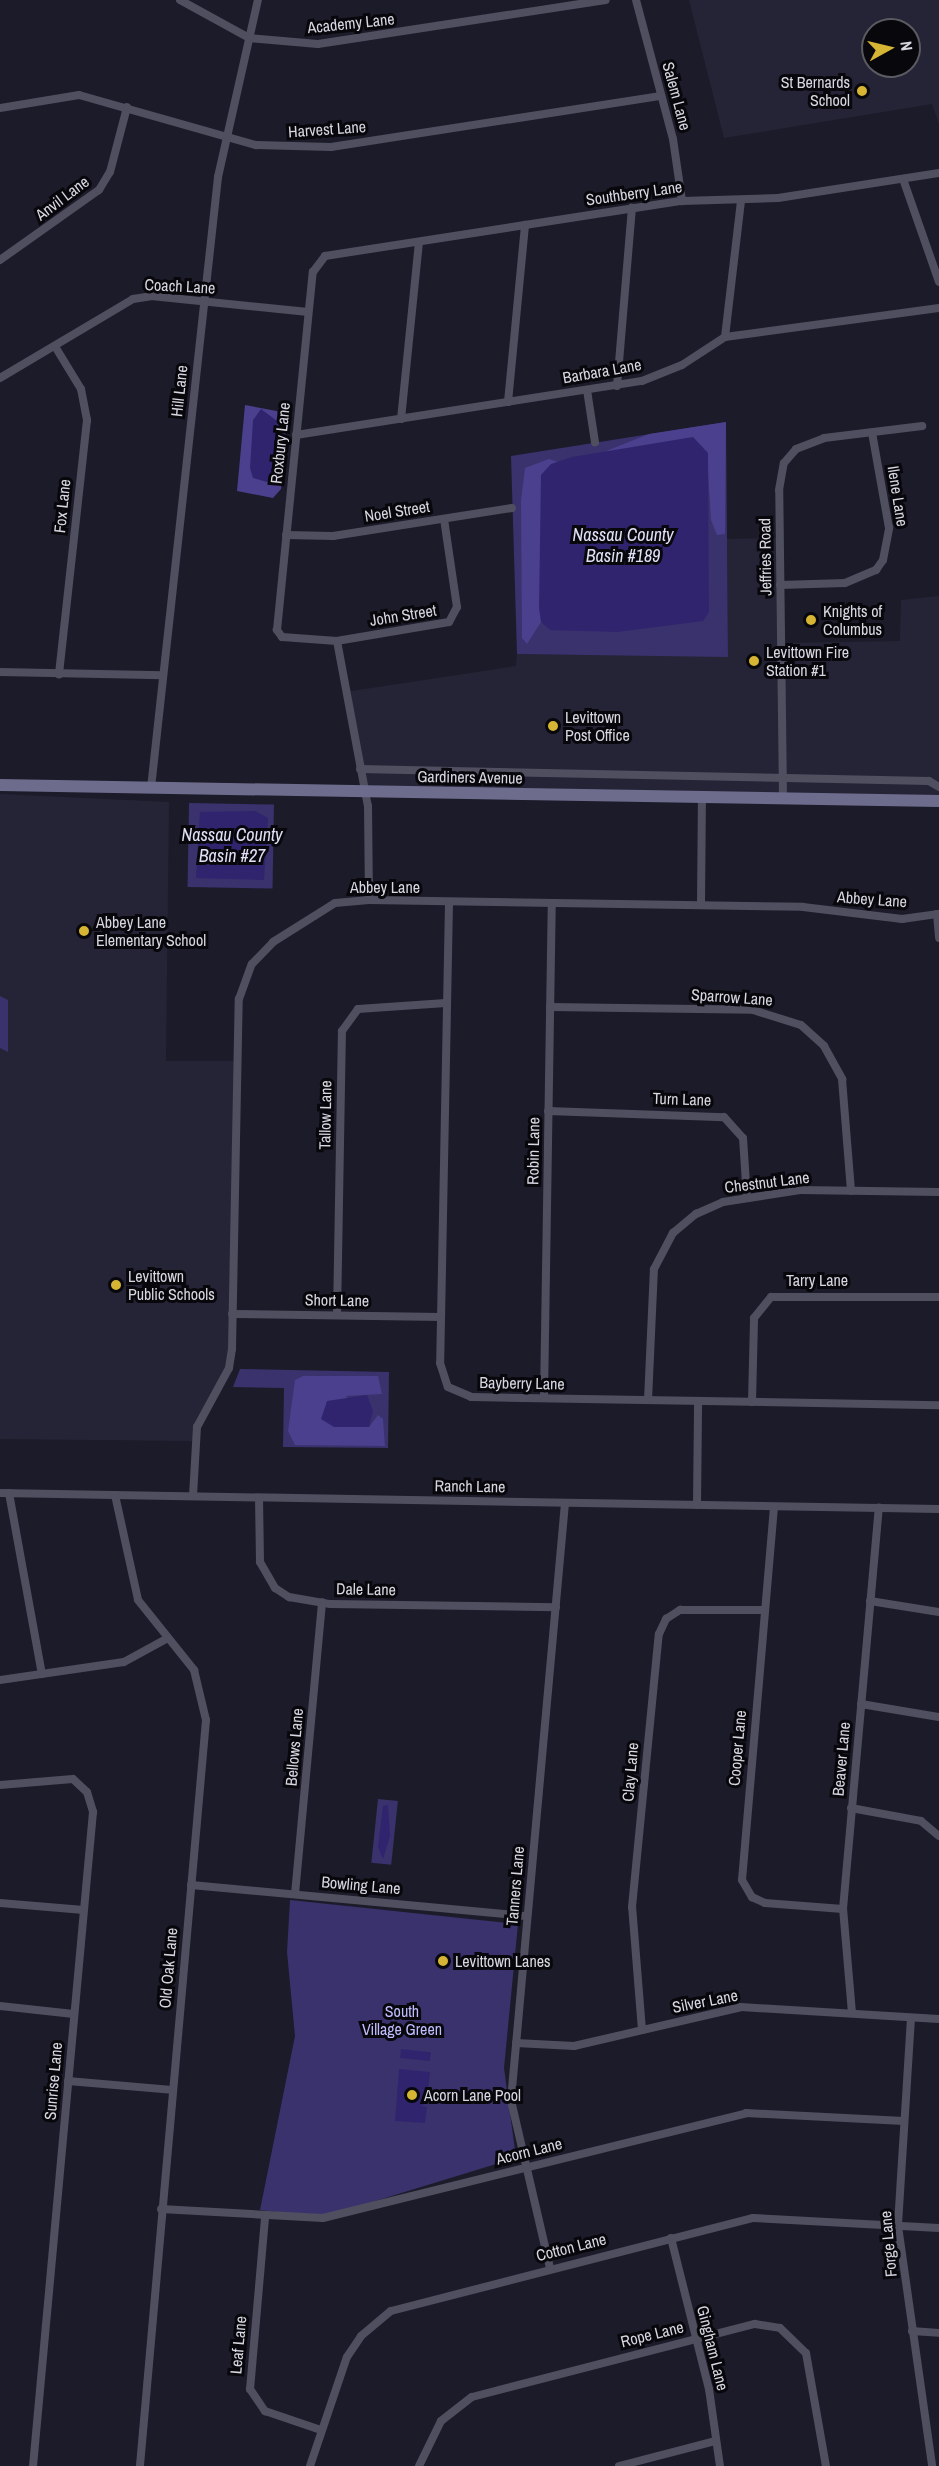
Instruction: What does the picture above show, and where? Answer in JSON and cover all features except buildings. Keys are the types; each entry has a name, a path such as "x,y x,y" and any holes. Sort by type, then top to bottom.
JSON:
{"main road":[{"name":"Gardiners Avenue","path":"0,785 939,801"}],"street":[{"name":"Academy Lane","path":"180,0 249,38 318,44 606,0"},
{"name":"Hill Lane","path":"151,788 204,302 227,138 258,0"},
{"name":"Salem Lane","path":"636,0 661,96 682,201"},
{"name":"Harvest Lane","path":"0,108 79,96 127,107 227,138 284,148 331,147 661,96"},
{"name":"Anvil Lane","path":"0,260 99,190 110,172 127,107"},
{"name":"Southberry Lane","path":"335,254 682,201 741,200 939,173"},
{"path":"903,179 939,282"},
{"path":"724,337 741,200"},
{"path":"617,386 632,208"},
{"path":"508,402 525,225"},
{"path":"401,419 419,242"},
{"name":"Roxbury Lane","path":"291,637 277,630 308,312 313,272 318,262 335,254"},
{"name":"Coach Lane","path":"0,378 56,348 133,299 204,302 308,312"},
{"name":"Barbara Lane","path":"296,435 617,386 665,374 724,337 939,308"},
{"name":"Fox Lane","path":"56,348 81,389 87,420 59,674"},
{"path":"587,390 595,442"},
{"name":"Jeffries Road","path":"783,798 780,585 784,463 796,449 824,438 922,426"},
{"name":"Ilene Lane","path":"780,585 845,583 876,570 883,560 889,528 872,433"},
{"name":"Noel Street","path":"286,535 333,536 512,508"},
{"name":"John Street","path":"291,637 337,640 454,618 444,519"},
{"path":"337,640 364,792 369,900"},
{"path":"0,672 163,675"},
{"name":"Gardiners Avenue","path":"360,769 929,781 939,787"},
{"path":"701,905 702,797"},
{"name":"Abbey Lane","path":"193,1496 197,1427 229,1368 238,1022 245,978 261,952 314,913 335,903 369,900 803,907 902,919 938,914"},
{"name":"Bayberry Lane","path":"448,903 440,1363 448,1387 471,1397 939,1405"},
{"name":"Robin Lane","path":"544,1398 552,904"},
{"path":"938,914 939,938"},
{"name":"Tallow Lane","path":"337,1315 342,1030 358,1009 446,1003"},
{"name":"Sparrow Lane","path":"550,1007 753,1010 801,1025 824,1046 842,1079 851,1191"},
{"name":"Turn Lane","path":"548,1111 724,1118 743,1138 747,1198"},
{"name":"Chestnut Lane","path":"648,1400 649,1297 660,1255 696,1214 747,1198 800,1190 939,1192"},
{"name":"Tarry Lane","path":"752,1402 754,1318 771,1297 939,1297"},
{"name":"Short Lane","path":"232,1314 441,1317"},
{"path":"697,1505 698,1401"},
{"path":"5,1493 42,1674"},
{"name":"Ranch Lane","path":"5,1493 939,1509"},
{"name":"Old Oak Lane","path":"115,1496 132,1585 168,1638 194,1670 206,1708 140,2466"},
{"name":"Dale Lane","path":"260,1498 258,1554 265,1575 289,1597 322,1602 556,1607"},
{"name":"Tanners Lane","path":"550,2268 512,2115 516,2043 565,1503"},
{"name":"Cooper Lane","path":"774,1506 742,1880 752,1897 765,1903 843,1909"},
{"name":"Beaver Lane","path":"852,2013 843,1909 879,1508"},
{"path":"870,1600 939,1612"},
{"name":"Bellows Lane","path":"295,1894 322,1602"},
{"name":"Clay Lane","path":"642,2030 632,1907 659,1634 666,1619 680,1610 764,1610"},
{"path":"0,1680 124,1662 168,1638"},
{"path":"861,1704 939,1717"},
{"name":"Sunrise Lane","path":"0,1785 66,1777 87,1792 93,1812 33,2466"},
{"path":"851,1808 921,1821 939,1836"},
{"name":"Bowling Lane","path":"191,1885 527,1916"},
{"path":"0,1902 84,1910"},
{"path":"0,2006 74,2014"},
{"name":"Silver Lane","path":"516,2043 574,2046 741,2007 939,2019"},
{"name":"Forge Lane","path":"911,2018 898,2226 932,2466"},
{"path":"68,2080 172,2090"},
{"name":"Acorn Lane","path":"161,2209 265,2218 323,2218 746,2113 904,2121"},
{"name":"Leaf Lane","path":"265,2218 250,2389 265,2410 321,2430"},
{"name":"Cotton Lane","path":"310,2466 347,2357 377,2320 419,2301 753,2218 939,2228"},
{"name":"Gingham Lane","path":"671,2238 696,2338 720,2466"},
{"name":"Rope Lane","path":"419,2466 441,2421 472,2397 755,2324 770,2325 794,2337 810,2365 826,2466"},
{"path":"912,2331 939,2333"},
{"path":"618,2466 717,2441"}],"shaded area":[{"path":"689,0 939,0 939,124 932,104 724,138"},
{"path":"245,405 287,413 281,489 273,498 237,491"},
{"path":"726,422 725,534 717,535 711,520 708,472 606,451 649,434"},
{"path":"549,459 558,462 541,622 527,644 522,638 521,501 525,468"},
{"path":"782,538 783,643 900,641 901,600 939,596 939,796 362,790 345,692 516,666 517,654 728,656 727,539"},
{"name":"Levittown Public Schools","path":"0,794 169,802 166,1061 237,1061 228,1367 194,1441 0,1439"},
{"path":"303,1376 378,1376 382,1394 346,1396 369,1427 378,1415 383,1419 385,1446 295,1445 288,1431 295,1380"}],"green space":[{"name":"Nassau County Basin #189","path":"726,422 728,657 517,654 511,456"},
{"name":"Nassau County Basin #27","path":"189,803 274,804 273,888 188,887"},
{"path":"0,996 8,1000 8,1052 0,1048"},
{"path":"240,1369 389,1372 388,1448 283,1447 284,1388 233,1387"},
{"path":"378,1799 398,1801 391,1865 371,1863"},
{"name":"South Village Green","path":"290,1900 518,1924 504,2068 516,2158 323,2217 260,2210 295,2036 287,1952"}],"water":[{"path":"261,409 277,421 276,475 267,482 253,478 250,468 253,420"},
{"name":"Nassau County Basin #189","path":"693,437 708,453 709,612 703,621 617,632 550,630 541,622 539,608 541,475 551,464 572,457"},
{"name":"Nassau County Basin #27","path":"255,811 268,818 264,880 196,878 200,812"},
{"path":"367,1395 373,1411 369,1427 334,1427 321,1419 327,1401"},
{"path":"388,1805 390,1836 383,1859 378,1847 383,1806"},
{"path":"401,2049 431,2052 430,2061 400,2058"},
{"name":"Acorn Lane Pool","path":"399,2069 430,2072 427,2103 421,2106 427,2107 425,2123 395,2121"}],"place":[{"name":"St Bernards School","path":"862,91"},
{"name":"Knights of Columbus","path":"811,620"},
{"name":"Levittown Fire Station #1","path":"754,661"},
{"name":"Levittown Post Office","path":"553,726"},
{"name":"Abbey Lane Elementary School","path":"84,931"},
{"name":"Levittown Public Schools","path":"116,1285"},
{"name":"Levittown Lanes","path":"443,1961"},
{"name":"Acorn Lane Pool","path":"412,2095"}]}
